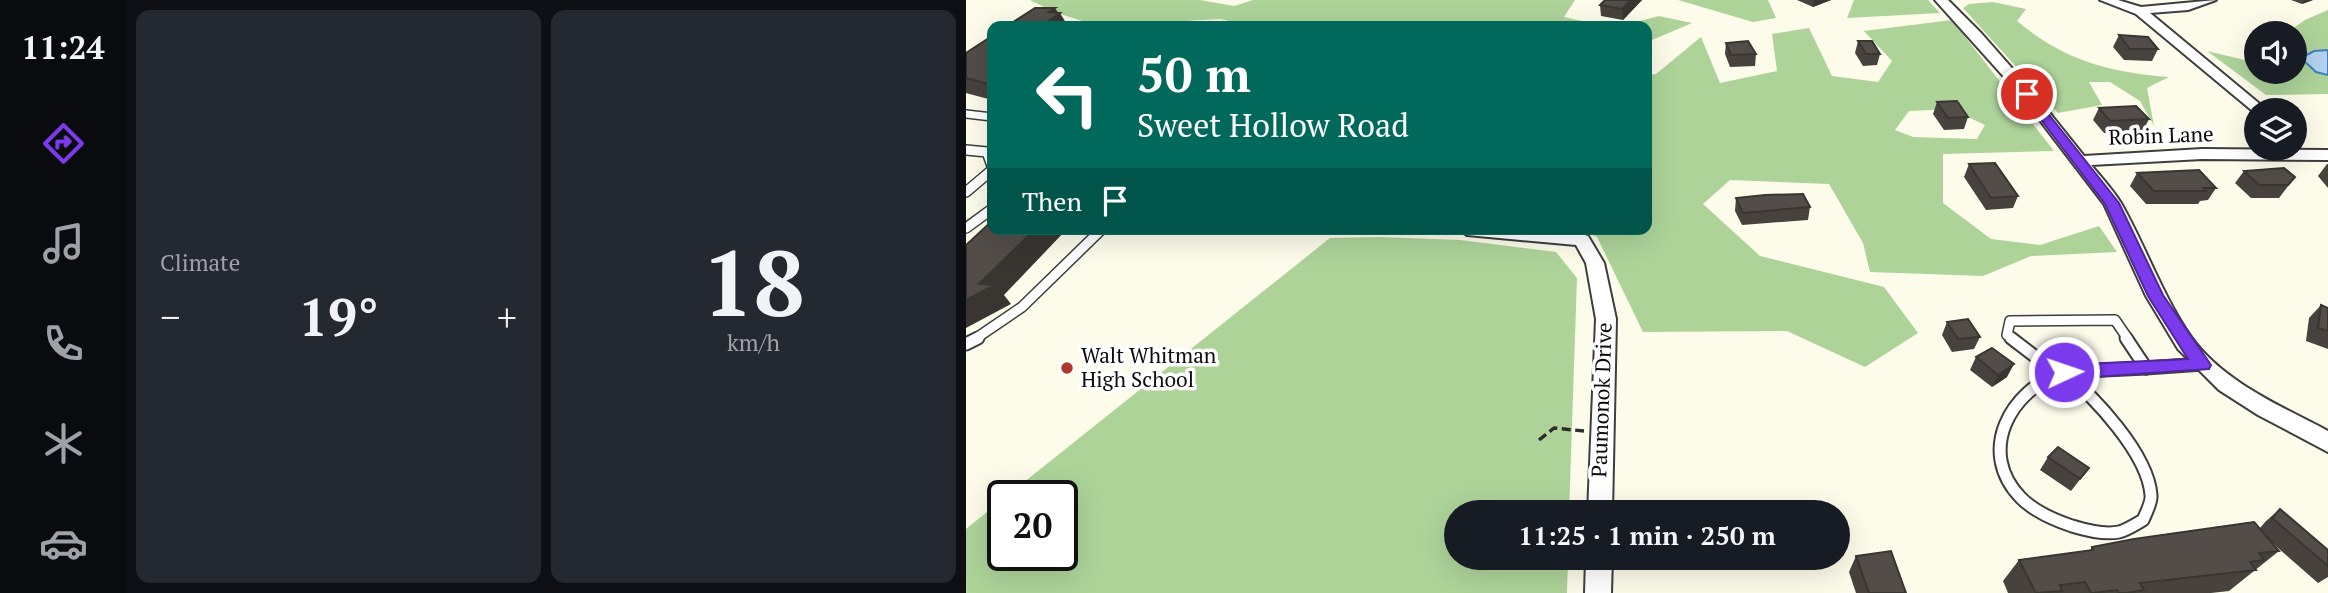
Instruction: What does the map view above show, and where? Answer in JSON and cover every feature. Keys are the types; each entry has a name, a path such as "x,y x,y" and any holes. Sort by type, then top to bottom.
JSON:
{"street":[{"path":"1941,0 1977,36 2027,94 2112,203 2144,274 2170,321 2203,365 2266,409 2328,442"},
{"path":"2106,0 2140,11 2245,98"},
{"path":"2140,11 2188,6 2210,0"},
{"name":"Robin Lane","path":"2080,161 2202,154 2320,155"},
{"name":"Paumonok Drive","path":"1529,235 1582,240 1595,263 1606,319 1600,500"},
{"path":"1598,593 1599,570"}],"lane":[{"path":"966,114 987,116"},
{"path":"966,150 987,152"},
{"path":"966,192 987,173"},
{"path":"966,228 987,213"},
{"path":"966,344 996,328 1096,235"},
{"path":"2146,368 2115,320 2010,321 2007,335 2042,362 2064,372 2119,429 2145,468 2151,486 2152,505 2147,518 2137,526 2105,533 2087,533 2068,527 2032,508 2008,480 2000,461 1998,442 2004,421 2015,405 2033,390 2064,372 2146,368 2203,365"}],"path":[{"path":"1539,440 1554,428 1601,432"}],"green space":[{"path":"1030,0 1200,0 1234,6 1253,0 1575,0 1564,17 1582,21 1082,21 1054,12"},
{"path":"1678,0 1768,0 1776,18 1753,22"},
{"path":"1854,0 1928,0 1940,13 1847,18"},
{"path":"1993,2 2026,9 2017,21 2070,55 2107,68 2169,77 2147,88 2154,126 2140,101 2110,82 2089,82 2102,105 2058,113 1963,8 1969,4"},
{"path":"2328,10 2328,50 2314,51 2316,72 2328,75 2328,94 2266,95 2251,84 2307,84 2305,20"},
{"path":"1659,16 1692,23 1652,40 1652,21 1640,21"},
{"path":"1952,20 2054,151 1943,154 1943,203 1991,239 2040,245 2099,226 2117,252 2031,256 1983,276 1870,272 1863,243 1829,184 1730,180 1703,204 1760,256 1884,287 1918,333 1865,367 1787,331 1643,332 1597,237 1592,235 1652,235 1652,74 1701,37 1720,83 1777,71 1772,34 1809,28 1832,76 1878,82 1892,61 1864,31","holes":["1951,109 1985,125 1977,139 1913,137 1895,130 1909,111"]},
{"path":"2207,51 2244,60 2244,79"},
{"path":"1330,238 1460,240 1556,252 1577,278 1569,500 1444,500 1444,570 1568,570 1567,593 966,593 966,529 987,512 987,571 1078,571 1078,480 1027,480"}],"water":[{"path":"2328,50 2328,75 2316,72 2307,64 2307,55 2314,51"}],"building":[{"path":"1605,0 1631,0 1622,9 1600,5"},
{"path":"1035,8 1055,8 1049,12 1060,13 1048,21 1015,21"},
{"path":"2119,35 2148,37 2158,49 2130,49"},
{"path":"987,39 987,84 966,78 966,53"},
{"path":"1748,41 1756,54 1731,55 1726,43"},
{"path":"1858,41 1872,41 1880,54 1866,54"},
{"path":"1957,101 1968,117 1948,118 1937,102"},
{"path":"2136,106 2149,119 2110,121 2099,108"},
{"path":"1995,163 2018,196 1991,198 1969,164"},
{"path":"2284,168 2295,177 2288,185 2259,185 2244,171"},
{"path":"2199,170 2216,188 2203,188 2206,191 2154,191 2137,173"},
{"path":"1803,194 1810,207 1743,213 1736,198 1765,195"},
{"path":"987,226 987,235 1029,235 979,284 995,285 966,300 966,245"},
{"path":"2321,305 2328,308 2328,331 2318,328"},
{"path":"1968,319 1980,337 1958,339 1947,322"},
{"path":"1992,348 2014,364 1998,375 1976,357"},
{"path":"2058,447 2089,468 2080,479 2048,457"},
{"path":"2280,509 2328,550 2328,566 2272,518"},
{"path":"2254,522 2279,551 2259,553 2264,560 2250,562 2256,570 2140,583 2144,590 2127,593 2119,593 2117,590 2091,593 2085,582 2060,585 2062,591 2036,593 2019,560 2093,550 2092,547 2134,539"},
{"path":"1891,551 1906,593 1869,593 1856,556"}],"place":[{"name":"Walt Whitman High School","path":"1067,368"}],"route":[{"path":"2027,94 2112,203 2155,296 2185,344 2203,365 2064,372"}]}
